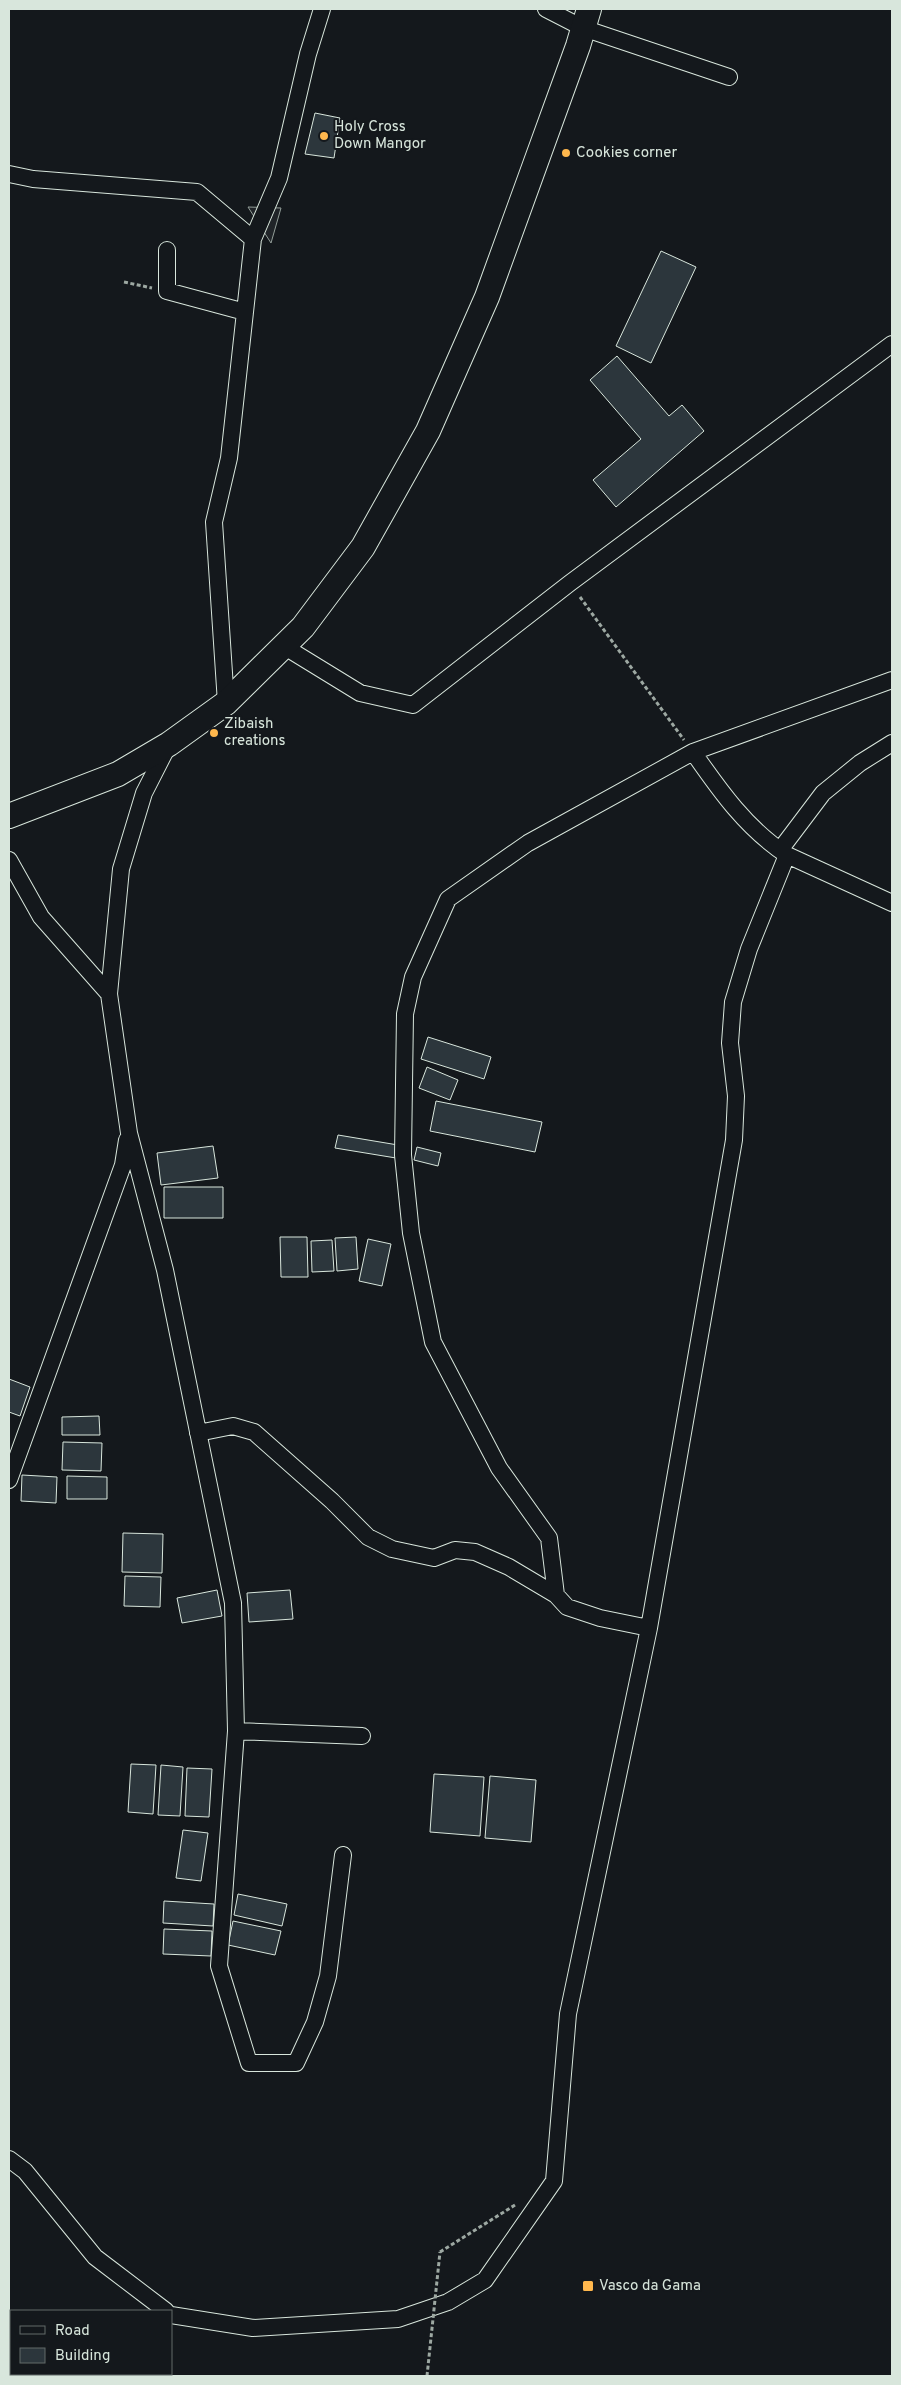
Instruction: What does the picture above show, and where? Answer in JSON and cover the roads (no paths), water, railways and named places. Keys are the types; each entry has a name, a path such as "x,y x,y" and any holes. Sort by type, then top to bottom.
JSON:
{"main road":[{"path":"9,816 118,774 169,744 226,704 303,627 363,547 428,431 487,297 586,18"}],"street":[{"path":"226,704 214,522 229,458 253,239 279,178 308,54 322,9"},
{"path":"546,9 586,18 729,77"},
{"path":"9,174 33,180 196,192 253,239"},
{"path":"167,250 167,291 245,312"},
{"path":"285,647 360,693 413,705 570,583 892,344"},
{"path":"556,1595 549,1538 500,1468 433,1342 411,1233 403,1155 405,1014 413,977 448,899 528,843 693,752 892,680"},
{"path":"172,2315 253,2328 398,2319 448,2302 486,2280 554,2181 568,2014 648,1628 734,1140 736,1096 730,1042 733,1002 749,949 784,852 823,793 860,763 892,743"},
{"path":"169,744 144,793 122,869 109,994 128,1133 165,1270 233,1603 236,1732 219,1966 249,2063 296,2063 315,2022 328,1976 343,1855"},
{"path":"693,752 734,809 784,852 892,903"},
{"path":"9,860 42,917 109,994"},
{"path":"9,1480 124,1166 128,1133"},
{"path":"198,1433 233,1426 254,1432 332,1501 368,1537 392,1550 434,1558 455,1550 475,1552 509,1567 556,1595 567,1607 600,1618 648,1628"},
{"path":"236,1732 362,1736"},
{"path":"9,2159 25,2171 95,2258 165,2310"}],"place":[{"name":"Holy Cross Down Mangor","path":"324,136"},
{"name":"Cookies corner","path":"566,153"},
{"name":"Zibaish creations","path":"214,733"},
{"name":"Vasco da Gama","path":"588,2286"}]}
